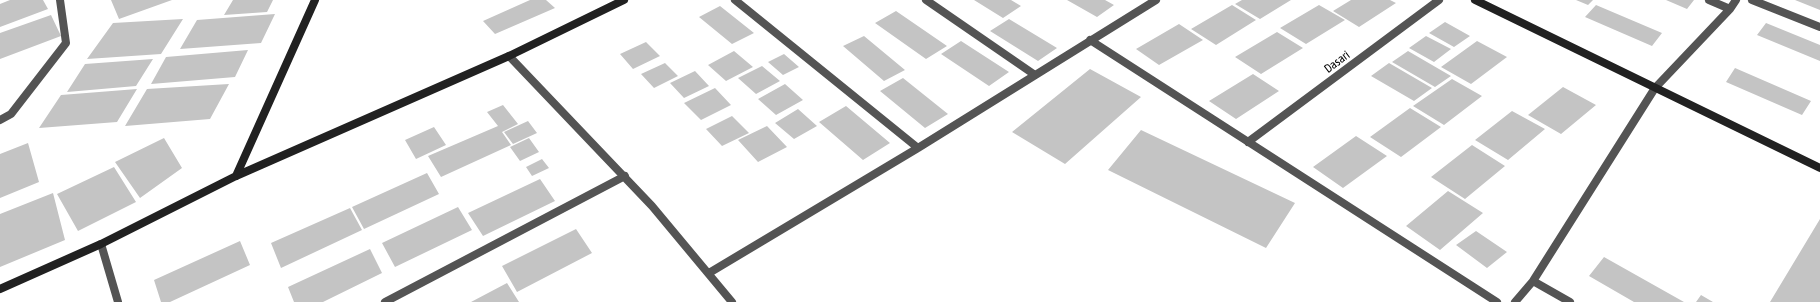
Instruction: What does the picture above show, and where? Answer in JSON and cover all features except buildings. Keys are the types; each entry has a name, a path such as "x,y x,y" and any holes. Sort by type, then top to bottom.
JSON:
{"street":[{"path":"0,120 11,114 66,43 60,0"},
{"path":"236,176 314,0"},
{"path":"0,289 101,244 236,176 509,56 624,0"},
{"path":"734,0 918,148"},
{"path":"926,0 1035,75"},
{"path":"709,272 918,148 1156,0"},
{"name":"Dasari","path":"1248,142 1438,0"},
{"path":"1475,0 1820,168"},
{"path":"1709,0 1730,9"},
{"path":"1515,302 1533,281 1654,88 1730,9 1736,0"},
{"path":"1752,0 1820,27"},
{"path":"1090,40 1497,302"},
{"path":"509,56 625,176 709,272 732,302"},
{"path":"386,302 625,176"},
{"path":"101,244 118,302"},
{"path":"1533,281 1570,302"}]}
